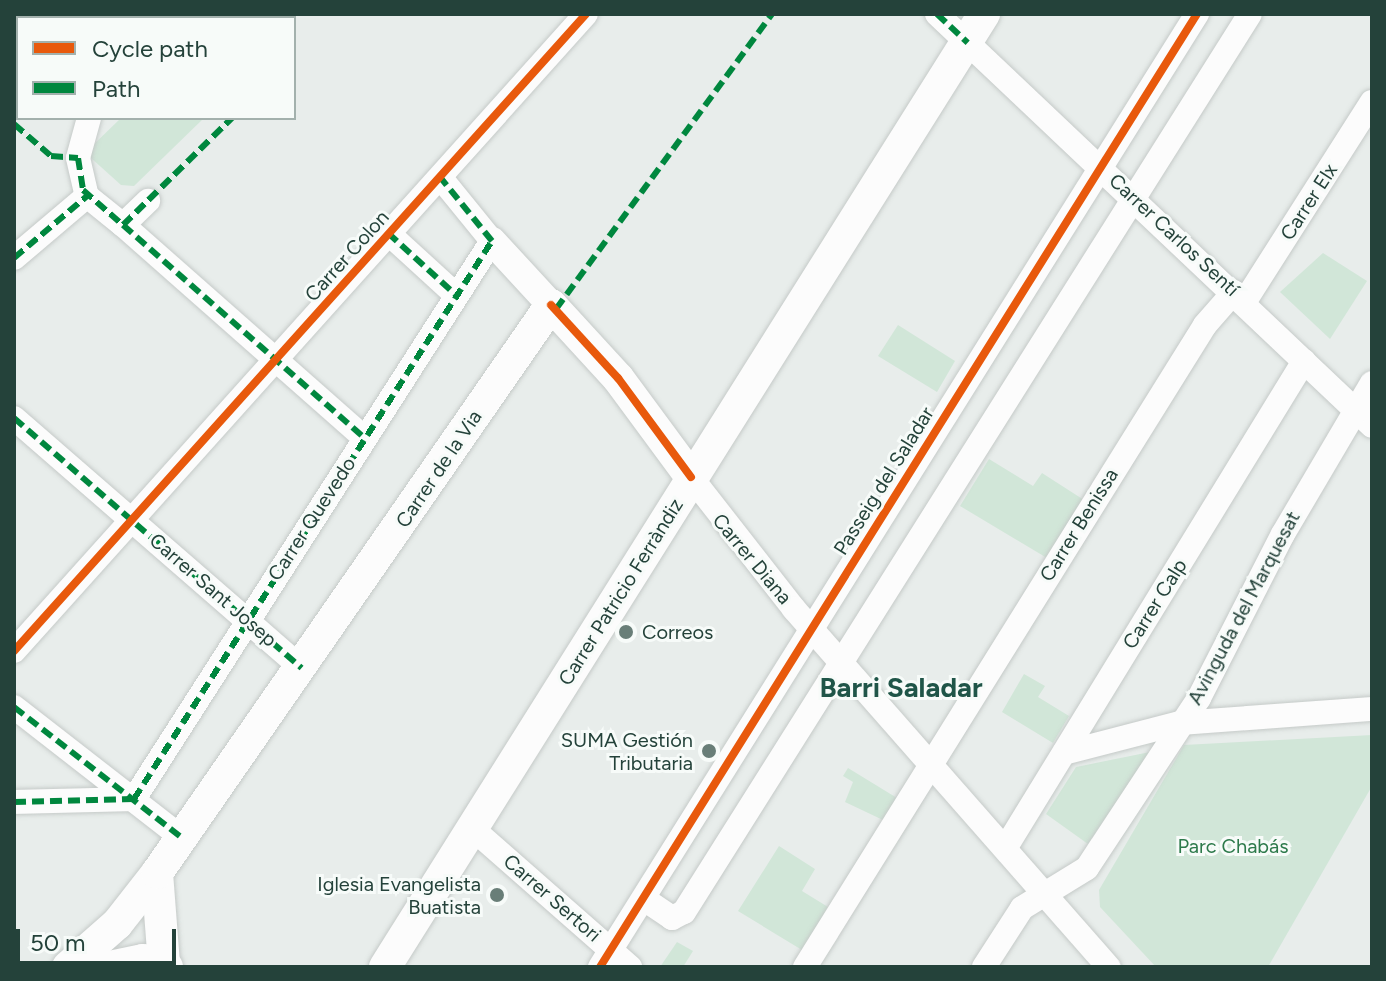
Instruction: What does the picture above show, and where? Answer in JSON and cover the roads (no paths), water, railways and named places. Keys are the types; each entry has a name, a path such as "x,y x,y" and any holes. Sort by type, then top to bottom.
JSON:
{"main road":[{"name":"Carrer Patricio Ferràndiz","path":"385,967 474,830 691,477 984,14"},
{"name":"Carrer Diana","path":"551,305 618,378 691,477"},
{"name":"Carrer de la Via","path":"302,668 551,305"},
{"path":"68,967 132,906 302,668"},
{"path":"110,967 129,960 165,966 157,873"}],"street":[{"name":"Carrer Colon","path":"14,651 586,14"},
{"name":"Carrer Carlos Sentí","path":"937,14 1134,197 1363,418"},
{"name":"Passeig del Saladar","path":"605,958 1197,14"},
{"path":"644,899 672,918 684,912 844,663 1250,14"},
{"name":"Carrer Elx","path":"1239,297 1372,102"},
{"path":"88,120 78,158 87,196 365,438"},
{"name":"Carrer Diana","path":"440,177 492,241 551,305"},
{"path":"14,258 87,196"},
{"path":"123,225 148,201"},
{"path":"388,233 456,295"},
{"name":"Carrer Quevedo","path":"134,799 492,241"},
{"name":"Carrer Benissa","path":"805,967 1205,325 1239,297"},
{"name":"Carrer Calp","path":"1006,847 1304,361"},
{"name":"Avinguda del Marquesat","path":"984,967 1022,908 1087,868 1180,723 1363,418 1372,383"},
{"name":"Carrer Sant Josep","path":"14,418 302,668"},
{"name":"Carrer Diana","path":"691,477 811,627 1048,892 1109,967"},
{"path":"14,707 182,838"},
{"path":"1064,753 1180,723 1372,709"},
{"path":"14,802 134,799"},
{"name":"Carrer Sertori","path":"474,830 605,958 630,967"}],"place":[{"name":"Correos","path":"626,632"},
{"name":"SUMA Gestión Tributaria","path":"709,751"},
{"name":"Iglesia Evangelista Buatista","path":"497,895"}],"district":[{"name":"Barri Saladar","path":"901,687"}],"park label":[{"name":"Parc Chabás","path":"1233,846"}]}
